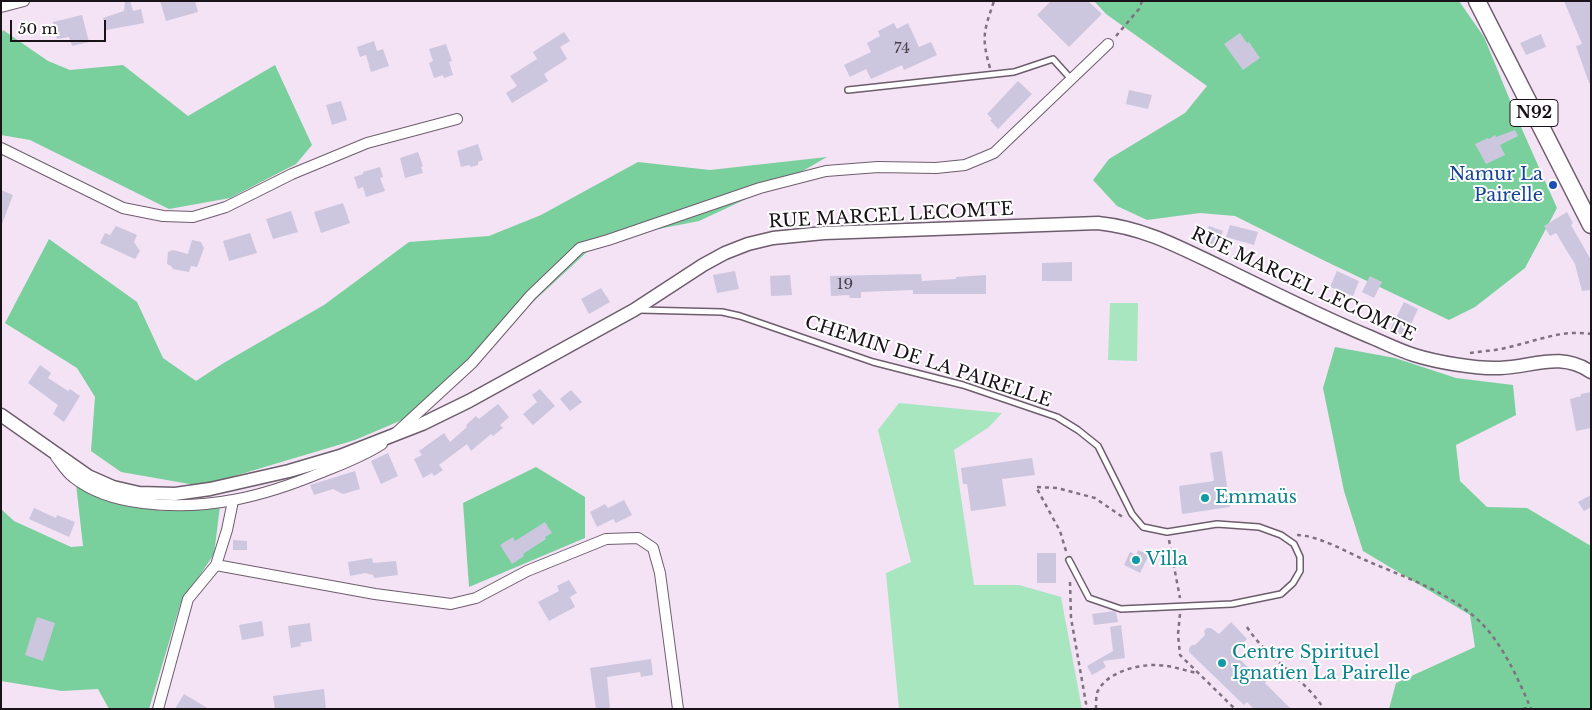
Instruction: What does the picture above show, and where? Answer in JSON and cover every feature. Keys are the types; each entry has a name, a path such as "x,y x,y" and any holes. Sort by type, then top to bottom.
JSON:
{"main road":[{"name":"N92","path":"1477,1 1591,225"}],"street":[{"path":"1,7 24,1"},
{"path":"49,448 72,476 89,488 107,496 127,501 171,506 233,501 292,484 363,456 392,436 472,363 531,296 580,248 760,188 826,171 878,167 936,168 965,165 994,153 1108,44"},
{"path":"1,148 123,208 163,216 193,217 226,207 292,174 367,143 457,118"},
{"name":"RUE MARCEL LECOMTE","path":"1,415 88,476 113,488 139,493 175,494 210,490 289,471 340,456 422,424 469,401 634,310 680,279 725,253 748,244 773,238 824,233 1098,224 1121,226 1145,232 1328,319 1414,355 1463,365 1499,368 1558,360 1580,365 1591,372"},
{"path":"158,709 188,599 216,565 227,530 233,501"},
{"path":"216,565 375,594 451,604 476,598 527,571 606,540 638,538 653,548 660,573 678,709"}],"lane":[{"path":"848,90 1014,72 1052,59 1072,80"},
{"name":"CHEMIN DE LA PAIRELLE","path":"634,310 722,312 740,316 874,362 963,385 1056,418 1078,430 1098,446 1132,514 1143,527"},
{"path":"1069,560 1089,598 1121,609 1232,604 1281,594 1293,583 1300,571 1300,557 1294,544 1281,535 1259,527 1218,524 1167,532 1143,527"}],"path":[{"path":"992,74 984,49 984,32 994,1"},
{"path":"1108,44 1139,10 1142,1"},
{"path":"1465,354 1504,348 1560,333 1583,332 1591,334"},
{"path":"1087,709 1071,618 1069,560 1060,531 1036,488 1057,488 1095,498 1122,517 1143,527"},
{"path":"1167,532 1181,605 1178,634 1180,655 1235,709"},
{"path":"1281,535 1302,536 1332,546 1427,587 1471,613 1494,638 1509,661 1530,708 1523,709"},
{"path":"1247,627 1256,641 1315,696 1324,709"},
{"path":"1096,709 1097,694 1104,684 1115,675 1130,668 1155,665 1199,673"},
{"path":"1229,709 1232,705"}],"green space":[{"path":"1094,1 1459,1 1484,37 1557,208 1525,268 1475,307 1449,320 1235,216 1200,213 1147,220 1117,206 1093,180 1109,159 1185,113 1207,86 1106,14"},
{"path":"3,30 48,61 70,70 123,65 188,116 275,65 312,145 296,164 230,198 169,209 30,140 1,135 1,34"},
{"path":"827,157 787,180 699,221 653,230 589,250 409,417 355,440 201,486 121,472 91,451 95,397 77,368 5,323 49,239 137,302 163,358 196,381 324,305 409,242 489,236 541,215 638,162 710,170"},
{"path":"1110,303 1138,303 1137,361 1108,360"},
{"path":"1335,347 1395,358 1456,378 1513,385 1516,415 1456,445 1460,481 1487,507 1527,508 1591,546 1591,709 1389,709 1396,683 1475,647 1470,615 1363,551 1344,491 1323,388"},
{"path":"899,403 1002,413 989,427 954,450 974,585 1019,585 1061,597 1082,709 899,709 886,573 911,562 878,430"},
{"path":"536,467 585,497 585,538 469,587 463,503"},
{"path":"75,475 160,511 220,506 214,554 180,605 149,709 109,709 98,689 62,691 1,681 1,509 14,521 71,547 83,546"}],"building":[{"path":"125,1 130,1 133,11 141,9 144,23 106,30 103,18 124,11"},
{"path":"160,1 195,1 198,12 166,21"},
{"path":"1051,1 1088,1 1102,14 1069,47 1037,15"},
{"path":"1564,1 1591,1 1591,83 1589,83 1576,46 1582,44"},
{"path":"82,15 89,42 72,46 69,37 57,39 53,22"},
{"path":"894,23 897,29 908,23 919,47 931,42 937,55 904,70 902,65 871,79 866,69 850,77 844,65 871,52 867,43 880,36 878,31"},
{"path":"564,32 570,41 560,47 567,59 544,74 548,81 512,103 506,93 517,86 510,76 537,59 533,52"},
{"path":"1240,33 1260,58 1243,70 1224,44"},
{"path":"1541,34 1546,47 1526,55 1520,43"},
{"path":"374,41 377,51 383,49 389,66 371,72 366,55 360,57 357,47"},
{"path":"446,44 452,61 449,62 453,75 444,78 443,75 434,78 429,63 433,61 429,49"},
{"path":"1018,81 1032,94 998,129 987,114"},
{"path":"1129,90 1152,95 1148,109 1126,104"},
{"path":"341,101 347,120 332,125 326,105"},
{"path":"1515,130 1518,136 1500,145 1505,155 1486,164 1475,144 1495,135 1496,137"},
{"path":"478,144 483,160 478,162 478,165 461,167 457,151"},
{"path":"418,152 423,166 421,167 423,173 405,178 400,158"},
{"path":"380,167 383,177 380,178 385,191 366,197 363,187 358,189 354,177"},
{"path":"1,190 13,195 2,224 1,224"},
{"path":"343,203 350,223 321,233 314,212"},
{"path":"291,211 298,232 273,239 266,219"},
{"path":"1567,212 1573,223 1571,225 1591,260 1591,290 1582,291 1575,264 1556,233 1550,236 1544,226"},
{"path":"1230,225 1258,232 1254,245 1226,237"},
{"path":"116,226 137,235 134,242 140,251 135,259 100,243 105,233 110,235"},
{"path":"1209,226 1223,231 1217,247 1203,241"},
{"path":"250,233 257,253 229,261 223,241"},
{"path":"192,240 201,242 204,248 197,267 191,266 189,272 173,269 167,264 168,252 173,250 188,254"},
{"path":"1072,262 1072,281 1042,281 1042,263"},
{"path":"735,271 739,289 717,293 713,275"},
{"path":"1337,271 1359,281 1353,296 1330,287"},
{"path":"921,274 922,281 986,275 986,294 913,294 913,290 861,292 861,298 850,298 849,295 831,296 830,276"},
{"path":"790,275 792,295 771,296 770,276"},
{"path":"1370,276 1382,282 1374,298 1362,292"},
{"path":"601,288 610,302 589,314 581,299"},
{"path":"1404,302 1418,309 1405,337 1390,330"},
{"path":"40,365 51,373 48,378 68,391 70,389 80,396 64,422 53,414 58,405 28,383"},
{"path":"540,389 555,406 533,425 523,414 537,402 532,395"},
{"path":"571,390 582,402 570,411 560,399"},
{"path":"1591,392 1591,428 1576,431 1570,399"},
{"path":"498,404 509,417 500,425 503,428 493,436 491,434 471,451 467,444 439,465 443,470 434,476 432,473 423,478 414,459 422,455 419,451 444,433 450,442 476,416 479,419"},
{"name":"Emmaüs","path":"1222,451 1230,507 1182,514 1179,486 1214,481 1210,453"},
{"path":"388,453 398,476 381,484 371,461"},
{"path":"1032,458 1035,475 1002,479 1006,506 971,511 967,484 963,484 961,468"},
{"path":"355,471 360,489 343,494 333,489 314,495 310,485"},
{"path":"1591,495 1591,507 1584,511 1578,502"},
{"path":"624,500 632,515 616,523 613,519 597,527 590,512 605,504 608,508"},
{"path":"34,508 56,518 57,515 75,522 69,537 29,519"},
{"path":"545,522 552,533 512,564 500,545 513,537 515,541"},
{"path":"233,540 247,541 247,550 233,550"},
{"name":"Villa","path":"1138,550 1149,555 1140,573 1124,565 1130,552 1136,555"},
{"path":"1037,553 1056,553 1056,583 1037,583"},
{"path":"372,558 373,563 396,561 398,575 374,578 373,575 365,573 350,576 348,562"},
{"path":"569,580 577,593 570,597 575,607 549,621 538,602 559,591 557,586"},
{"path":"1116,612 1118,622 1094,625 1092,614"},
{"path":"37,617 55,623 43,661 25,655"},
{"path":"262,621 264,636 242,640 239,625"},
{"name":"Centre Spirituel Ignatien La Pairelle","path":"1231,622 1247,639 1233,653 1253,672 1256,668 1268,679 1265,683 1291,709 1254,709 1247,702 1244,705 1189,652 1189,648 1205,635 1204,631 1207,628 1211,628 1219,634"},
{"path":"310,623 312,641 300,643 301,646 291,648 288,626"},
{"path":"1121,625 1125,658 1103,661 1106,667 1092,675 1087,666 1113,651 1110,627"},
{"path":"651,659 653,675 641,677 640,672 607,677 610,709 596,709 590,668"},
{"path":"324,689 326,709 275,709 273,696"},
{"path":"184,694 209,709 175,709"}],"place":[{"name":"Namur La Pairelle","path":"1553,185"},
{"name":"Emmaüs","path":"1205,498"},
{"name":"Villa","path":"1136,560"},
{"name":"Centre Spirituel Ignatien La Pairelle","path":"1222,663"}]}
